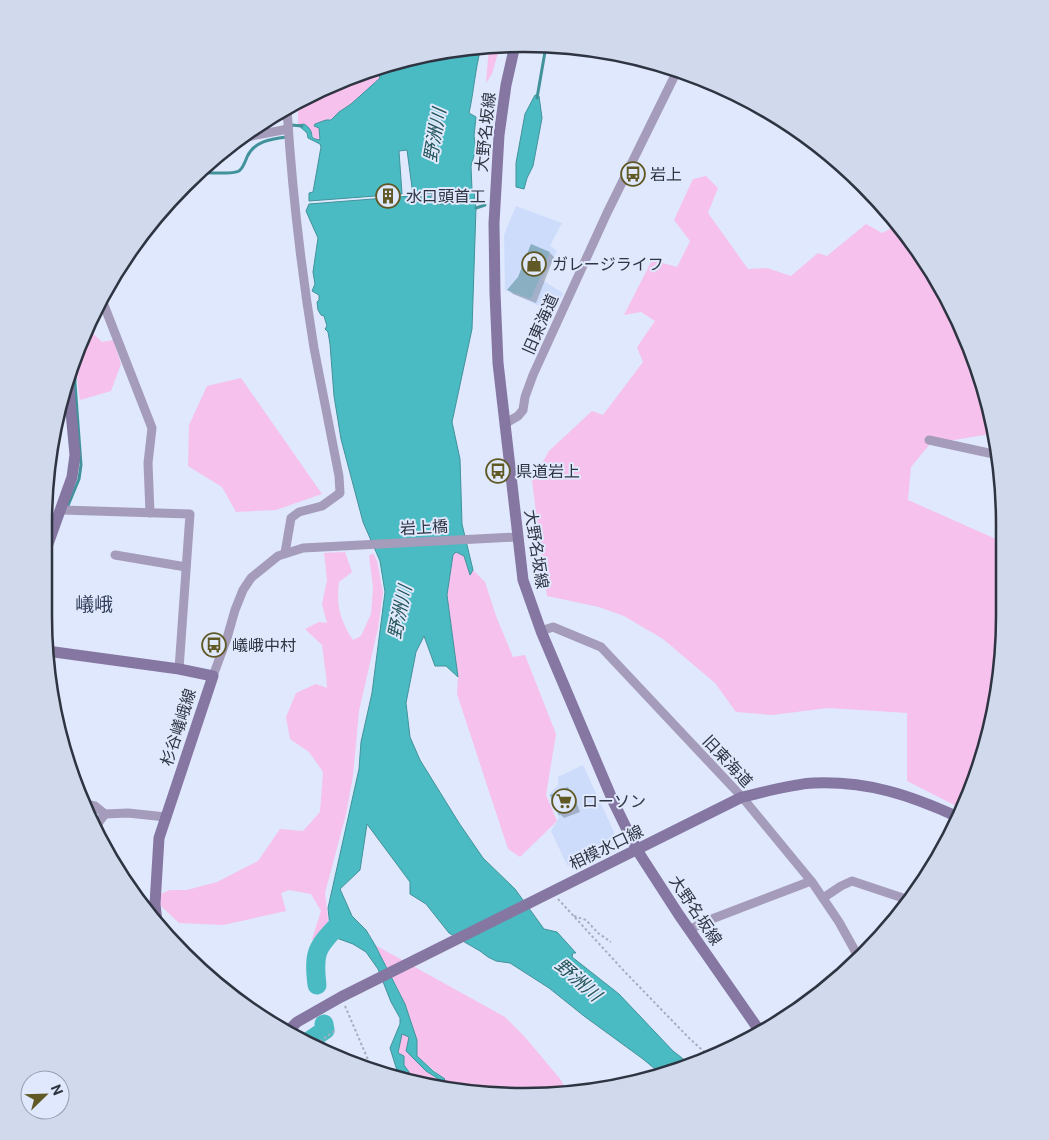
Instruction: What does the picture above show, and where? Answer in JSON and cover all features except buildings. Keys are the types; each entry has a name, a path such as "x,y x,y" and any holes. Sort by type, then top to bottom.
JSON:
{"main road":[{"name":"大野名坂線","path":"513,53 499,135 494,223 495,293 498,353 523,580 541,631 613,801 637,850 689,930 756,1026"},
{"path":"52,535 72,478 75,455 70,397"},
{"name":"杉谷嶬峨線","path":"55,653 179,668 213,676 159,838 156,861 155,909"},
{"name":"相模水口線","path":"293,1026 297,1022 352,991 742,797 812,783 856,784 886,790 925,802 952,814"}],"street":[{"name":"旧東海道","path":"506,424 523,410 525,397 533,374 607,213 674,77"},
{"path":"286,553 291,518 299,512 322,506 340,493 339,476 314,348 294,205 287,117"},
{"path":"258,135 288,129"},
{"path":"105,308 152,428 148,463 150,513"},
{"path":"930,440 990,453"},
{"path":"62,510 190,514 179,668"},
{"name":"岩上橋","path":"213,676 243,590 250,578 278,556 303,548 517,537"},
{"path":"116,555 186,568"},
{"name":"旧東海道","path":"541,631 553,628 601,647 742,797 811,881 839,922 855,951"},
{"path":"92,806 105,814 128,813 166,817"},
{"path":"100,821 105,814"},
{"path":"689,930 704,922 811,881"},
{"path":"823,898 841,886 852,882 903,898"}],"path":[{"path":"549,893 705,1052"},
{"path":"572,915 586,920 598,933 611,942"},
{"path":"341,997 368,1060"},
{"path":"320,1041 336,1030"}],"shaded area":[{"path":"498,54 492,74 486,83 488,55"},
{"path":"379,76 380,78 333,118 314,126 319,128 320,140 315,139 304,124 298,125 298,111 344,88"},
{"path":"706,176 718,188 708,213 748,269 767,268 791,276 818,253 827,256 866,224 882,233 892,228 917,262 948,316 961,344 980,402 987,434 930,444 911,467 908,500 996,539 996,616 992,677 980,738 956,806 907,781 907,713 828,708 772,715 736,712 715,683 663,639 624,616 599,607 547,596 532,481 549,451 592,411 603,415 643,362 637,347 655,321 641,312 624,315 652,260 677,267 690,241 674,220 693,179"},
{"path":"516,206 562,223 550,246 557,251 542,280 563,293 554,313 505,290 504,235"},
{"path":"93,333 102,342 113,340 121,364 111,391 80,400 78,373"},
{"path":"241,378 322,494 276,510 236,512 222,487 188,466 189,425 207,386"},
{"path":"345,552 352,572 339,582 338,598 342,619 353,640 361,636 371,614 373,587 369,556 373,553 377,561 383,593 378,628 359,711 353,776 346,814 325,893 331,944 322,952 312,939 321,911 311,894 289,890 281,893 286,911 223,925 179,923 160,905 161,894 170,890 187,890 217,882 258,861 280,829 303,831 320,812 323,772 309,752 290,739 286,717 296,693 316,684 327,688 322,645 305,629 319,622 327,623 322,604 327,580 324,553"},
{"path":"456,552 464,556 470,574 473,570 485,582 496,616 513,657 525,655 556,734 546,795 557,821 520,857 508,849 457,694 458,677 447,595 453,555"},
{"path":"583,765 614,832 612,849 576,867 567,865 551,831 559,818 549,794 558,785 558,777"},
{"path":"375,945 505,1017 524,1036 564,1085 524,1088 443,1080 417,1056 413,1027 396,985"},
{"path":"402,1033 409,1037 406,1051 435,1078 409,1073 398,1054"}],"water":[{"name":"野洲川","path":"479,55 469,113 476,117 474,136 476,149 471,166 472,190 413,195 407,150 399,151 402,194 309,201 309,193 313,192 321,147 320,144 308,138 307,133 298,125 306,125 311,131 312,137 320,140 319,128 314,126 315,124 331,120 380,78 379,76 402,69 432,62"},
{"path":"535,95 539,96 542,118 533,166 524,189 516,187 516,163 525,114"},
{"name":"野洲川","path":"474,192 476,208 472,329 452,422 460,459 462,524 473,570 470,575 464,556 456,552 453,555 447,595 458,677 446,666 435,666 424,636 416,652 406,703 410,737 420,760 483,858 515,889 544,929 557,932 576,953 573,953 572,957 619,994 673,1051 684,1059 655,1069 549,988 510,963 496,961 449,933 426,904 410,894 410,882 367,824 360,870 340,889 352,916 366,930 375,945 405,1004 417,1040 417,1056 444,1080 437,1079 426,1071 406,1051 409,1037 402,1034 398,1053 404,1056 404,1065 409,1073 397,1069 390,1048 400,1024 400,1018 391,1002 378,969 366,952 353,944 331,936 328,908 359,769 361,742 372,693 385,592 380,561 363,522 341,439 334,396 330,344 328,332 325,329 327,326 324,316 318,310 317,302 319,295 312,291 315,284 313,272 318,238 306,211 309,204 411,196 412,202 420,202 420,197 431,196 431,201 461,199 461,193"}],"waterway":[{"path":"537,98 545,53"},
{"path":"291,128 291,125 302,126"},
{"path":"210,173 239,171 254,147 269,140 287,137"},
{"path":"476,208 485,205"},
{"path":"67,508 79,479 81,465 75,383"},
{"path":"317,985 316,957 318,950 340,923 339,912"},
{"path":"314,1038 325,1030 324,1024"}],"place":[{"name":"岩上","path":"633,174"},
{"name":"水口頭首工","path":"388,196"},
{"name":"ガレージライフ","path":"534,264"},
{"name":"県道岩上","path":"498,471"},
{"name":"嶬峨中村","path":"214,645"},
{"name":"ローソン","path":"564,801"}],"district":[{"name":"嶬峨","path":"94,604"}]}
